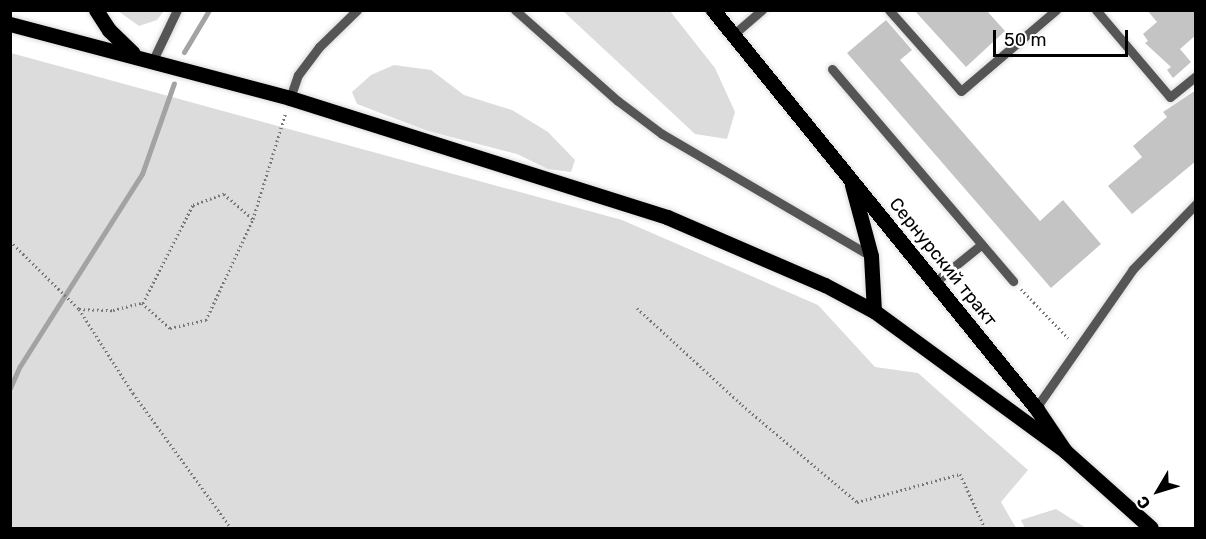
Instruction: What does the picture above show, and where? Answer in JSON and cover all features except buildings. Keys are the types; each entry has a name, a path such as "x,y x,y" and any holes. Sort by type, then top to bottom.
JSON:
{"main road":[{"path":"96,10 109,30 135,55"},
{"name":"Сернурский тракт","path":"713,10 1036,408 1065,451 1151,528"},
{"path":"10,24 135,55 290,98 630,203 795,271 874,311 1065,451"},
{"path":"851,179 871,256 874,311"}],"lane":[{"path":"153,60 177,10"},
{"path":"290,98 298,75 319,47 357,10"},
{"path":"515,10 602,88 662,134 871,256"},
{"path":"734,34 762,10"},
{"path":"889,10 961,91 1056,10"},
{"path":"1096,10 1170,97 1196,76"},
{"path":"831,69 1013,281"},
{"path":"1036,408 1133,269 1196,204"},
{"path":"935,282 982,244"}],"path":[{"path":"142,303 170,328 206,320 253,219 290,98"},
{"path":"79,309 113,310 142,303 193,205 224,194 253,219"},
{"path":"10,241 79,309 133,393 231,528"},
{"path":"1013,281 1078,348"},
{"path":"637,308 742,405 857,502 960,474 985,528"}],"shaded area":[{"path":"118,11 164,11 157,20 139,26"},
{"path":"563,11 670,11 715,68 735,112 727,139 695,134"},
{"path":"11,53 622,220 818,305 875,367 918,373 1028,470 1001,502 1016,528 11,528"},
{"path":"394,65 431,70 464,95 512,110 548,132 575,160 571,172 548,169 517,154 428,131 357,104 352,92 371,75"},
{"path":"1056,509 1086,528 1025,528 1021,520"}],"waterway":[{"path":"184,52 209,10"},
{"path":"10,388 20,366 142,174 174,83"}]}
